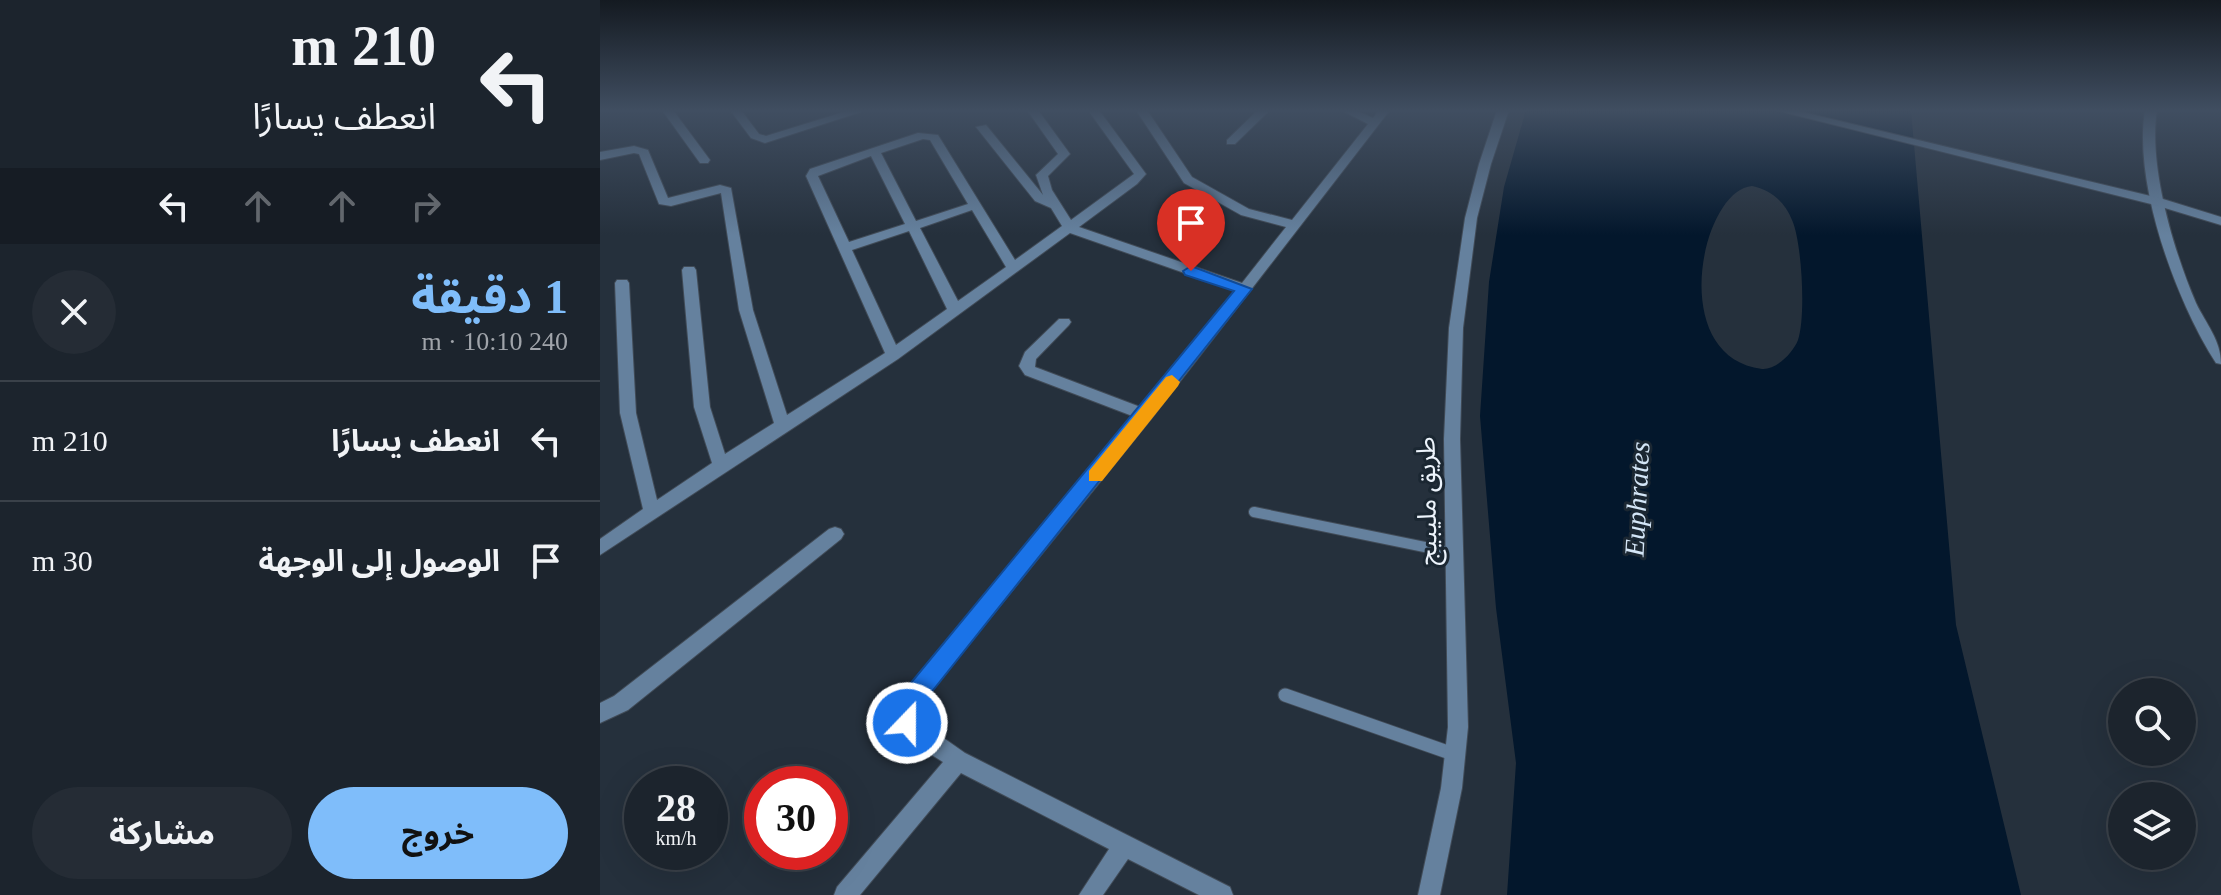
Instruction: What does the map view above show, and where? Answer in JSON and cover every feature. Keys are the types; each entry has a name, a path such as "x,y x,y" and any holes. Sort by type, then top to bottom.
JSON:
{"street":[{"path":"600,156 621,152"},
{"path":"643,152 663,201 671,202 720,189 727,191 746,310 782,425"},
{"path":"698,152 704,160"},
{"path":"872,152 822,169 812,176 893,355"},
{"path":"874,152 955,310"},
{"path":"943,152 1013,268"},
{"path":"1002,152 1039,198 1055,205"},
{"path":"1062,152 1064,154 1042,175 1055,205 1070,228 1244,289"},
{"path":"600,548 721,465 893,355 1070,228 1140,174 1124,152"},
{"path":"1169,152 1188,180 1245,212 1294,225"},
{"path":"1222,895 958,760 915,732 907,723 913,698 1146,415 1352,152"},
{"name":"طريق مليبيج","path":"1429,895 1456,755 1459,666 1452,421 1455,310 1470,216 1490,152"},
{"path":"1954,152 2159,202 2221,221"},
{"path":"2149,152 2148,164 2174,269 2183,294 2221,359"},
{"path":"845,248 976,205"},
{"path":"689,270 702,407 721,465"},
{"path":"622,283 628,413 652,512"},
{"path":"1064,322 1030,356 1026,366 1030,371 1146,415"},
{"path":"600,713 621,703 835,534"},
{"path":"845,895 958,760"},
{"path":"1090,895 1124,845"}],"lane":[{"path":"1254,512 1454,553"},
{"path":"1285,695 1456,755"}],"water":[{"name":"Euphrates","path":"1514,152 1915,152 1956,625 2021,895 1507,895 1516,763 1496,608 1480,416 1489,282 1504,187","holes":["1752,186 1776,198 1792,220 1798,245 1802,298 1796,345 1778,364 1762,369 1732,358 1713,336 1703,307 1702,274 1707,242 1719,215 1734,195"]}],"slow traffic":[{"path":"1095,476 1172,382"}],"route":[{"path":"907,723 907,712 913,698 1146,415 1244,289 1191,271"}]}
